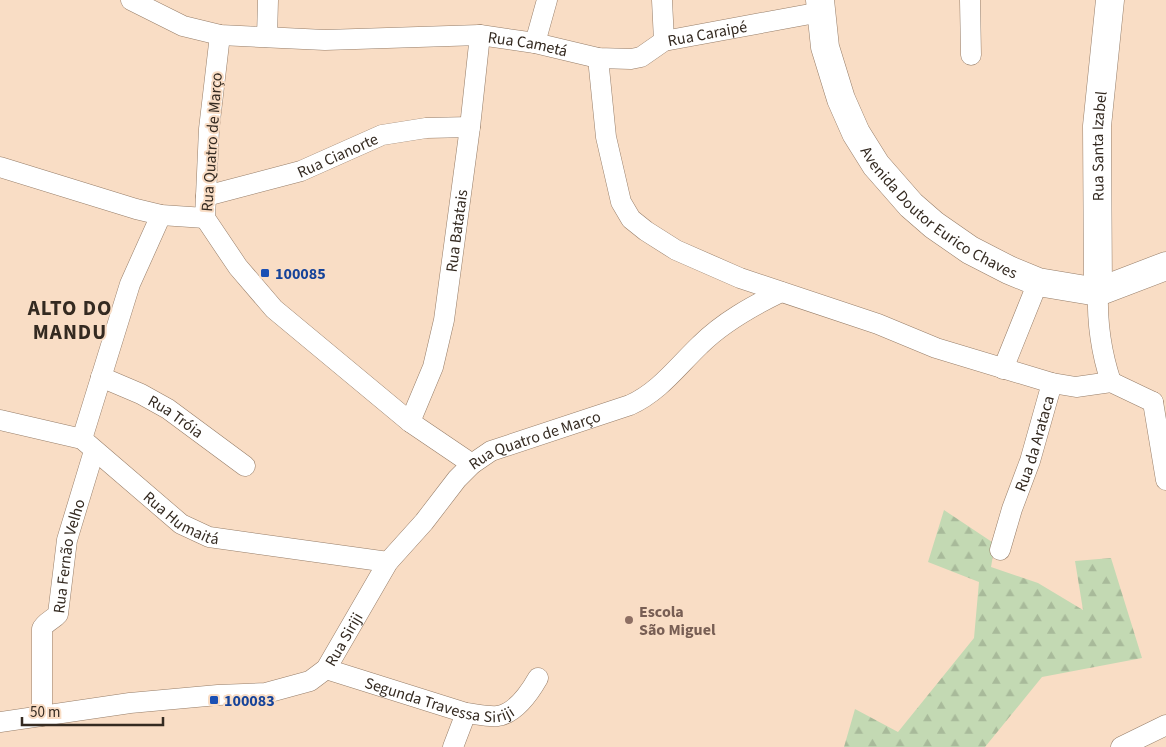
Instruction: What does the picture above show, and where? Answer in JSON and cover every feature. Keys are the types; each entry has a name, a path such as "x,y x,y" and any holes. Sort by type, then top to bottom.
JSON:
{"street":[{"name":"Rua Cametá","path":"131,0 183,26 220,36 324,40 480,35 534,43 598,58"},
{"path":"267,37 268,0"},
{"path":"534,43 547,0"},
{"path":"662,0 664,41"},
{"path":"970,0 971,55"},
{"name":"Rua Santa Izabel","path":"1098,292 1097,126 1110,0"},
{"name":"Rua Caraipé","path":"598,58 631,59 641,57 664,41 820,6"},
{"name":"Avenida Doutor Eurico Chaves","path":"820,6 826,47 841,99 856,132 876,165 910,206 970,250 1009,270 1038,282 1098,292"},
{"name":"Rua Batatais","path":"410,422 433,367 444,320 470,127 480,35"},
{"name":"Rua Quatro de Março","path":"220,36 209,129 205,218 238,267 274,309 410,422 472,464 491,451 630,405 645,398 659,388 701,344 733,319 755,304 781,292"},
{"path":"598,58 608,144 620,202 631,219 676,250 740,278 878,324 936,348 1003,369 1038,282"},
{"name":"Rua Cianorte","path":"206,196 301,170 382,136 419,129 470,127"},
{"path":"0,167 136,209 161,215 205,218"},
{"name":"Rua Fernão Velho","path":"42,716 42,629 44,624 53,620 58,614 67,540 101,377 130,284 161,215"},
{"path":"1111,382 1103,357 1097,319 1098,292 1166,266"},
{"name":"Rua da Arataca","path":"1000,550 1012,509 1030,460 1052,383 1003,369"},
{"name":"Rua Tróia","path":"101,377 141,394 168,409 246,466"},
{"path":"1052,383 1076,387 1111,382 1160,396 1166,480"},
{"name":"Rua Humaitá","path":"0,420 88,445 181,524 209,537 388,562"},
{"name":"Rua Siriji","path":"0,722 130,704 218,695 266,693 310,681 326,668 388,562 424,522 457,479 472,464"},
{"name":"Segunda Travessa Siriji","path":"326,668 466,713 485,716 499,716 511,710 529,692 538,678"},
{"path":"453,747 466,713"},
{"path":"1121,747 1166,725"}],"green space":[{"path":"944,510 995,544 991,567 1038,583 1083,610 1075,561 1111,558 1142,658 1042,677 985,747 844,747 855,709 898,732 974,638 979,582 928,562"}],"place":[{"name":"100085","path":"265,273"},
{"name":"Escola São Miguel","path":"629,620"},
{"name":"100083","path":"214,700"}],"district":[{"name":"ALTO DO MANDU","path":"70,320"}]}
